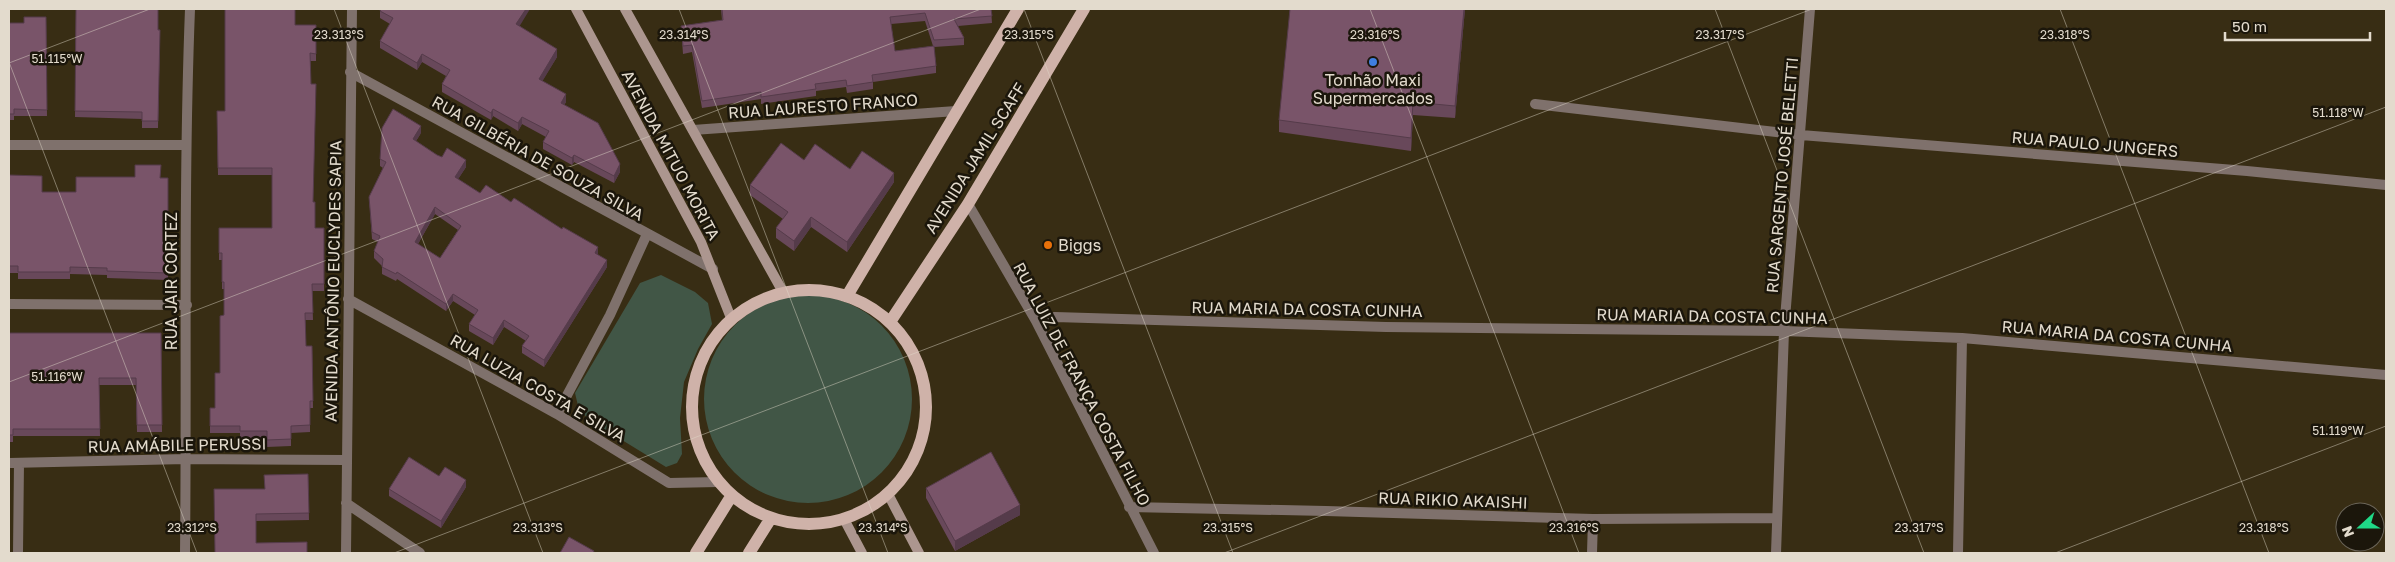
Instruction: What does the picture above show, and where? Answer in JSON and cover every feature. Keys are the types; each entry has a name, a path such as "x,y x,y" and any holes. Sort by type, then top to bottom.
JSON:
{"main road":[{"name":"AVENIDA JAMIL SCAFF","path":"890,322 968,204 1084,9"},
{"path":"847,296 1017,10"},
{"path":"815,289 847,296 870,306 890,322 913,353 925,389 924,428 912,464 888,494 867,509 844,519 807,524 771,518 750,508 732,495 718,482 707,464 694,426 693,387 706,349 731,318 755,302 783,292 815,289"},
{"path":"696,553 732,495"},
{"path":"748,553 771,518"}],"street":[{"name":"RUA JAIR CORTEZ","path":"185,553 187,305 185,145 190,9"},
{"name":"AVENIDA ANTÔNIO EUCLYDES SAPIA","path":"346,553 352,9"},
{"name":"AVENIDA MITUO MORITA","path":"576,9 701,242 731,318"},
{"name":"AVENIDA MITUO MORITA","path":"625,9 783,292"},
{"name":"RUA SARGENTO JOSÉ BELETTI","path":"1776,553 1784,331 1810,9"},
{"name":"RUA GILBÉRIA DE SOUZA SILVA","path":"350,72 713,269"},
{"name":"RUA PAULO JUNGERS","path":"1536,104 1801,135 2247,171 2386,186"},
{"name":"RUA LAURESTO FRANCO","path":"692,130 956,111"},
{"path":"9,145 185,145"},
{"name":"RUA LUIZ DE FRANÇA COSTA FILHO","path":"968,204 1036,321 1154,553"},
{"path":"557,414 610,316 647,234"},
{"name":"RUA LUZIA COSTA E SILVA","path":"348,299 557,414 669,483 718,482"},
{"path":"9,304 187,305"},
{"name":"RUA MARIA DA COSTA CUNHA","path":"1036,321 1055,318 1386,326 1784,331 1962,338 2386,375"},
{"path":"1958,553 1962,338"},
{"name":"RUA AMÁBILE PERUSSI","path":"14,463 186,459 346,460"},
{"path":"14,463 18,553"},
{"path":"888,494 919,553"},
{"path":"346,503 420,553"},
{"name":"RUA RIKIO AKAISHI","path":"1129,507 1326,510 1593,519 1776,518"},
{"path":"844,519 862,553"},
{"path":"1592,553 1593,519"}],"green space":[{"path":"661,275 695,292 708,303 712,324 698,349 684,382 680,418 682,454 677,463 666,467 591,421 579,410 575,393 640,283"},
{"path":"798,295 818,295 838,299 857,307 882,325 895,341 904,359 912,389 908,429 904,439 895,457 882,473 866,486 838,499 818,503 798,503 778,499 759,491 742,480 727,465 716,448 708,429 704,409 704,389 708,369 716,350 727,333 742,318 759,307 778,299"}],"building":[{"path":"76,9 158,9 158,30 160,30 158,121 142,121 142,112 75,111"},
{"path":"225,9 295,9 295,25 316,25 316,54 310,53 311,84 316,84 313,202 315,202 315,228 324,228 324,284 312,284 313,313 305,313 306,346 312,346 313,401 310,401 310,425 291,426 291,439 267,440 267,431 240,431 240,426 210,426 210,408 215,408 215,373 220,373 220,316 224,315 224,282 222,282 222,253 219,253 219,228 272,228 272,168 218,168 217,111 225,111"},
{"path":"381,9 526,9 516,24 557,49 539,79 566,94 561,103 598,123 620,164 614,176 574,155 572,158 543,142 549,131 522,117 518,123 493,109 491,113 442,84 450,70 422,54 417,63 380,41 393,18 380,11"},
{"path":"722,9 991,9 992,16 954,19 964,38 934,40 925,13 890,17 895,51 934,46 936,66 872,75 873,82 847,86 846,80 815,84 816,89 761,97 761,92 702,101 692,45 683,46 681,26 723,20"},
{"name":"Tonhão Maxi Supermercados","path":"1290,9 1464,9 1455,106 1413,102 1411,138 1279,120"},
{"path":"24,17 46,17 47,110 14,109 14,114 9,114 9,23 24,23"},
{"path":"393,109 421,126 413,139 442,157 447,148 466,160 455,177 480,193 486,185 511,202 514,198 562,229 563,227 598,247 595,253 607,260 544,360 522,346 529,336 504,320 493,338 469,324 478,310 453,294 446,304 397,272 396,274 382,267 383,259 374,251 380,236 372,232 369,197 386,162 380,159 382,128","holes":["435,207 461,226 440,258 415,242"]},
{"path":"781,143 804,160 815,144 850,169 862,151 894,173 847,242 811,217 794,241 776,228 788,212 750,185"},
{"path":"135,165 161,165 160,178 168,178 168,273 107,271 107,268 70,267 70,272 18,272 18,266 9,266 9,175 42,176 42,192 76,192 76,177 135,177"},
{"path":"9,333 161,333 162,425 137,425 136,378 99,378 100,429 13,429 13,435 9,435"},
{"path":"991,452 1020,505 955,541 926,488"},
{"path":"409,457 439,476 445,467 466,480 441,521 389,489"},
{"path":"308,474 309,513 256,514 256,543 307,542 307,553 215,553 214,489 265,489 264,475"},
{"path":"569,537 594,551 593,553 560,553"}],"place":[{"name":"Tonhão Maxi Supermercados","path":"1373,62"},
{"name":"Biggs","path":"1048,245"}]}
